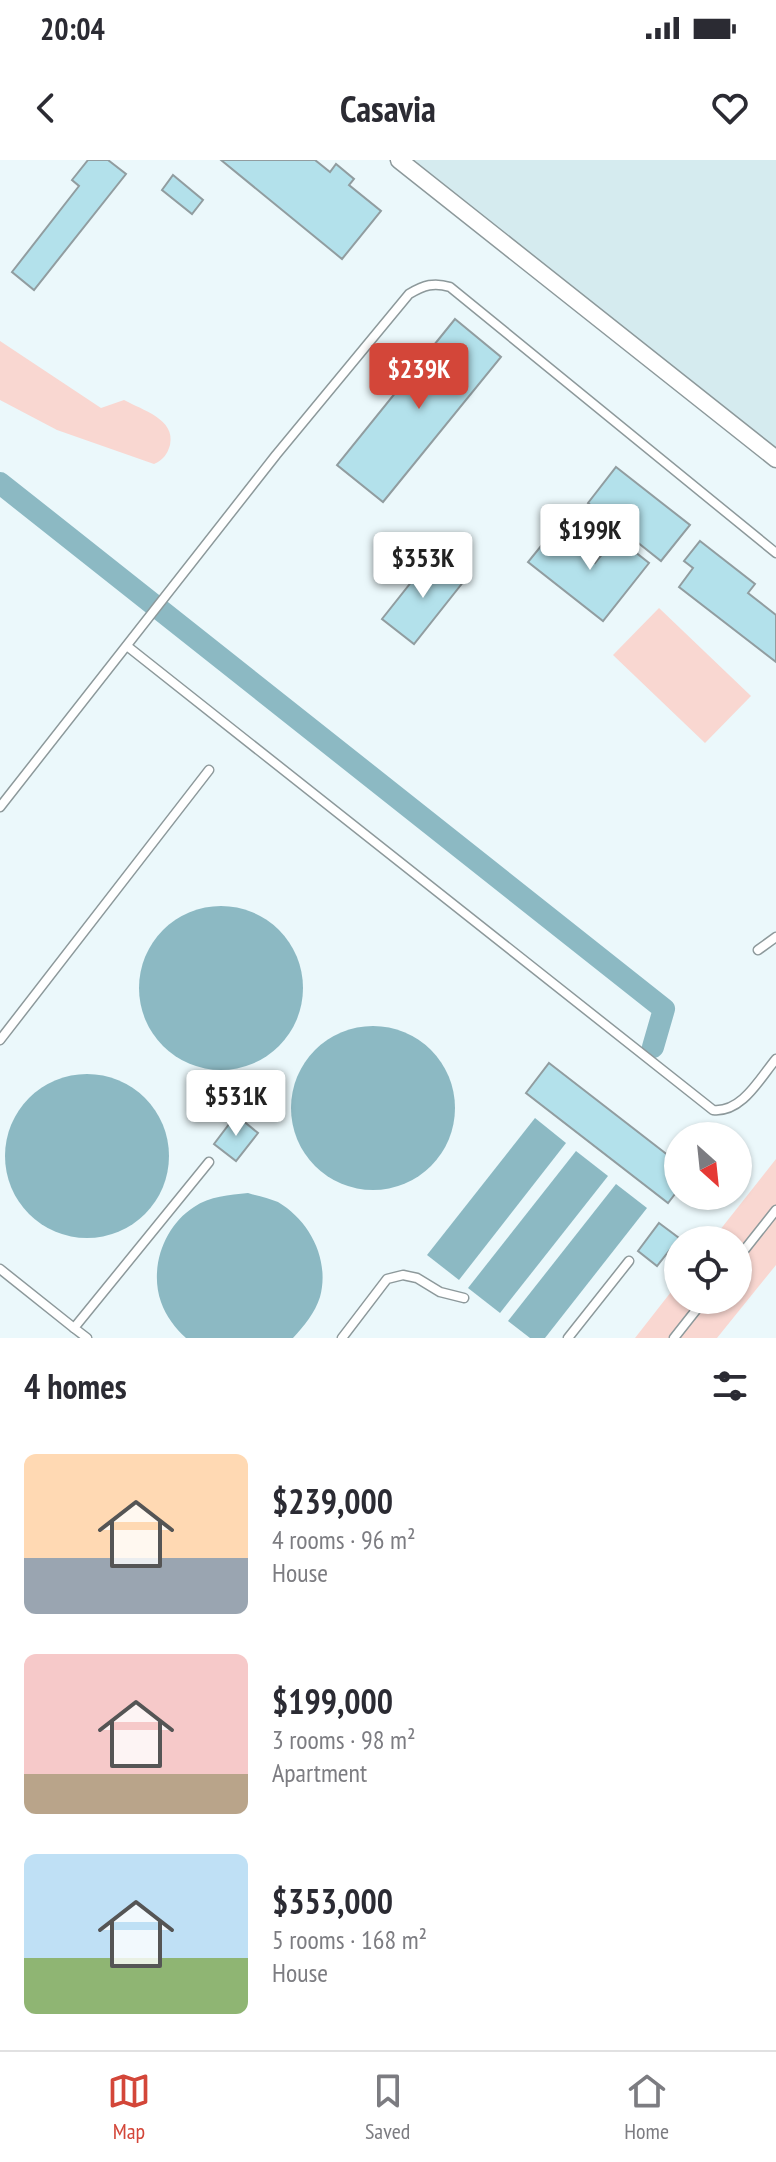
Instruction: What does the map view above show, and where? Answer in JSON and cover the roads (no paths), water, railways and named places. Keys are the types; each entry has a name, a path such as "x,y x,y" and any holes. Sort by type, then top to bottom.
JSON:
{"street":[{"path":"399,160 776,459"}],"lane":[{"path":"2,801 276,455 409,294 422,286 437,283 450,287 776,553"},
{"path":"127,646 713,1110 724,1111 733,1107 776,1059"},
{"path":"0,1040 209,770"},
{"path":"758,950 776,937"},
{"path":"74,1328 209,1162"},
{"path":"752,1240 776,1210"},
{"path":"568,1338 629,1261"},
{"path":"0,1269 87,1338"},
{"path":"342,1338 387,1279 403,1275 417,1278 440,1292 464,1298"},
{"path":"674,1338 693,1314"}],"water":[{"path":"221,906 252,912 279,930 297,957 303,988 297,1019 279,1046 252,1064 221,1070 190,1064 163,1046 145,1019 139,988 145,957 163,930 190,912"},
{"path":"373,1026 404,1032 431,1050 449,1077 455,1108 449,1139 431,1166 404,1184 373,1190 342,1184 315,1166 297,1139 291,1108 297,1077 315,1050 342,1032"},
{"path":"87,1074 118,1080 145,1098 163,1125 169,1156 163,1187 145,1214 118,1232 87,1238 56,1232 29,1214 11,1187 5,1156 11,1125 29,1098 56,1080"},
{"path":"535,1118 566,1143 459,1280 427,1255"},
{"path":"576,1151 608,1176 500,1313 468,1288"},
{"path":"616,1184 647,1208 545,1338 530,1338 508,1321"},
{"path":"248,1193 278,1202 308,1231 320,1256 322,1269 318,1303 293,1338 186,1338 165,1312 158,1289 158,1262 167,1236 183,1215 200,1203"}],"waterway":[{"path":"0,483 664,1009 653,1047"}]}
